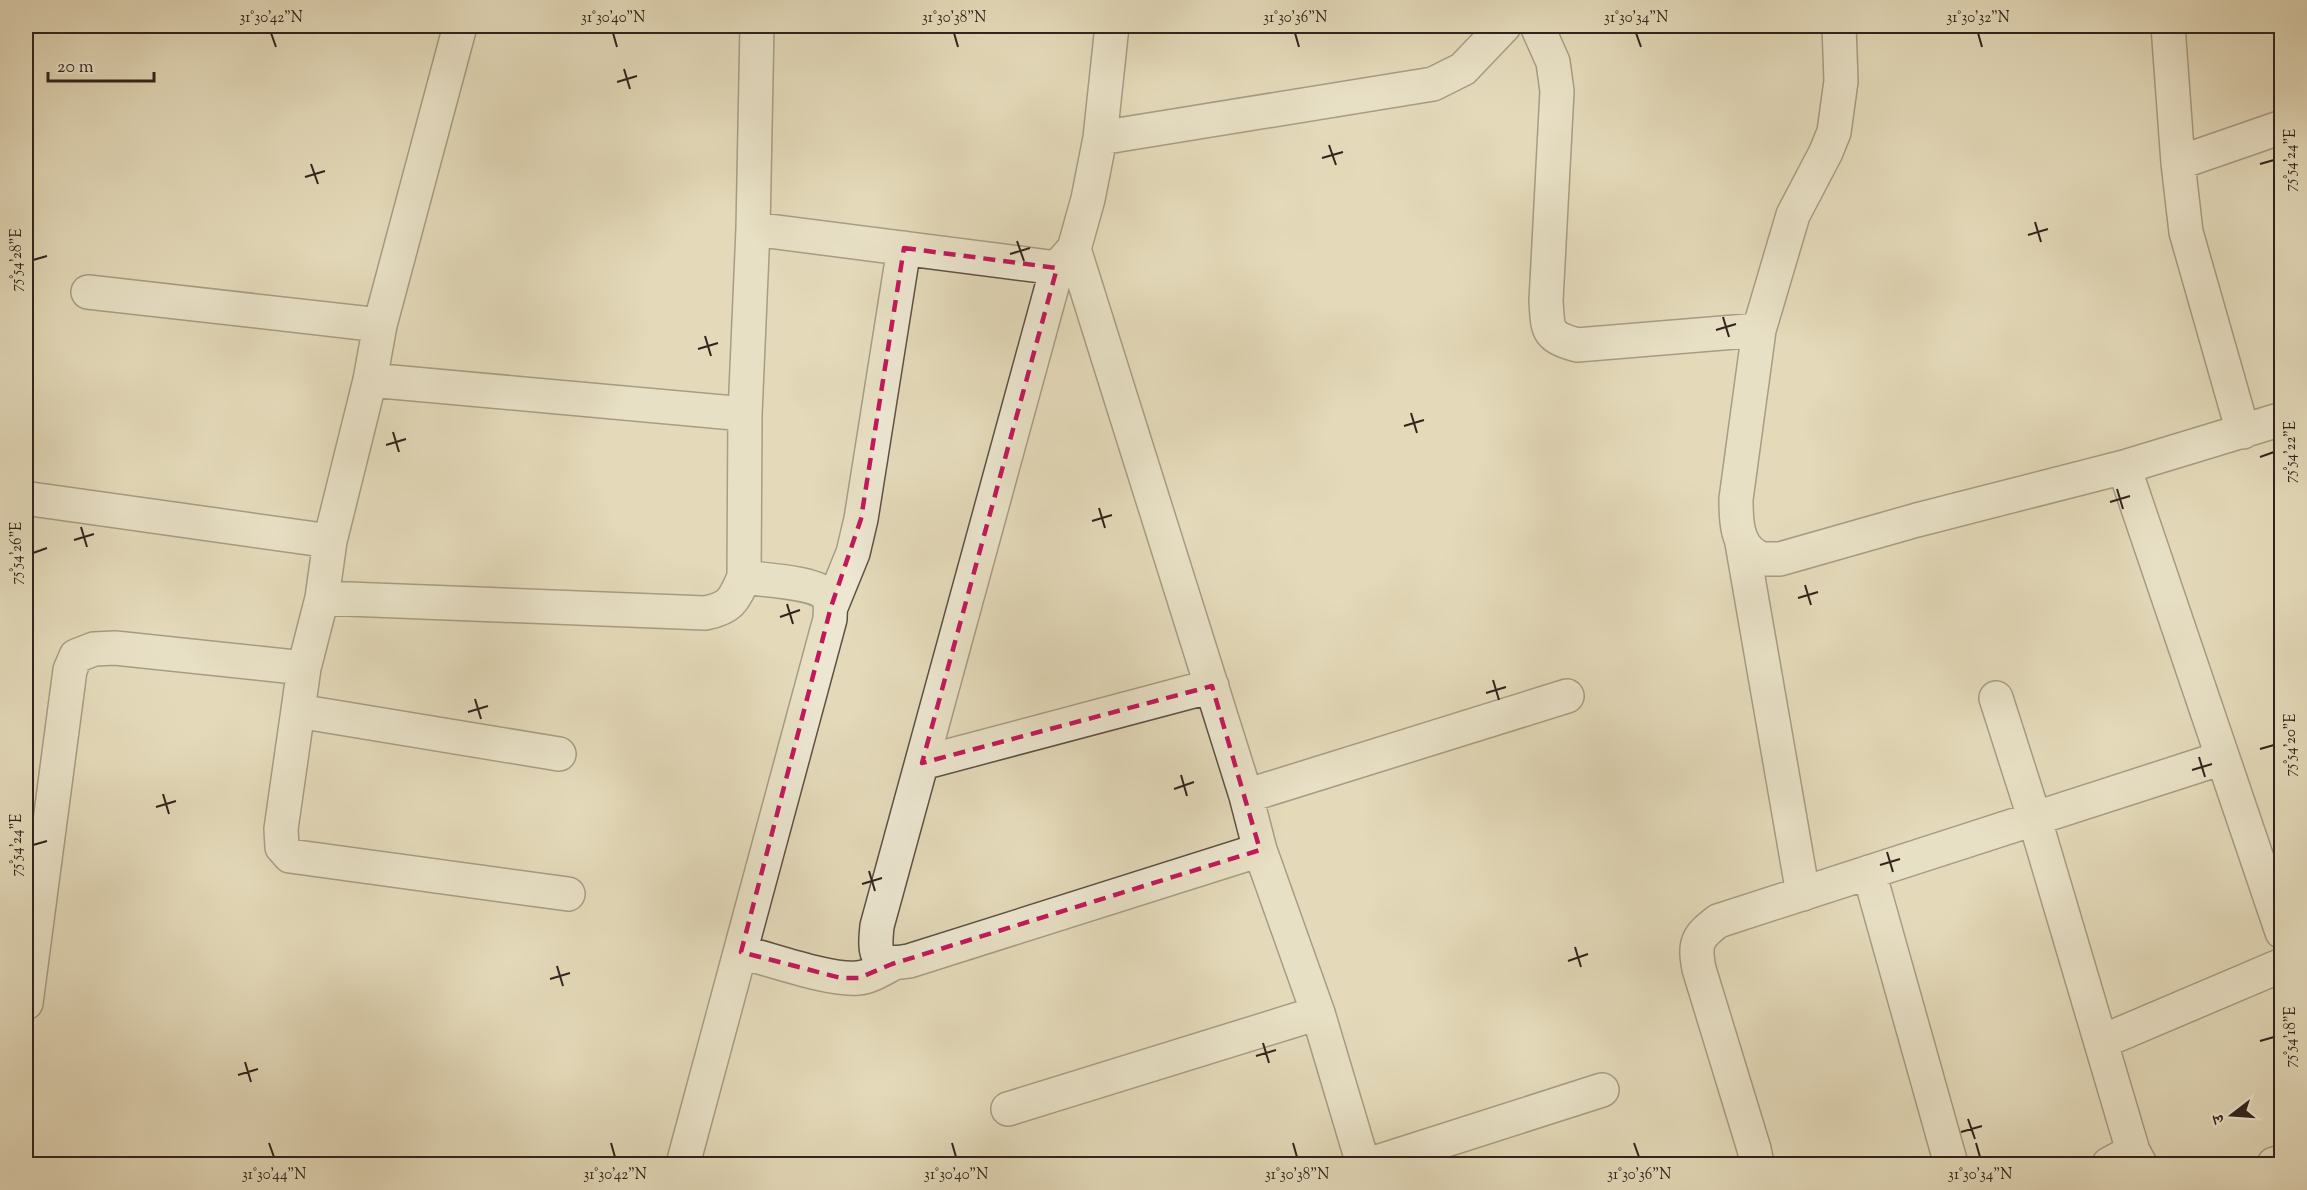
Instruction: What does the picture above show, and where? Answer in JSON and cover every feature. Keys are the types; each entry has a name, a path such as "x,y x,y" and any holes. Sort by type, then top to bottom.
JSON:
{"street":[{"path":"460,26 380,325 370,380 330,541 322,598 304,668 281,828 282,847 290,856 568,894"},
{"path":"322,598 705,613 722,609 735,598 744,577 745,414 753,228 757,26"},
{"path":"892,964 881,960 874,950 877,926 1065,258 1088,199 1100,138 1112,26"},
{"path":"1100,138 1433,84 1463,69 1485,48 1503,26"},
{"path":"1537,26 1553,62 1557,90 1546,301 1548,326 1558,339 1577,345 1759,330"},
{"path":"1803,894 1736,518 1736,499 1759,330 1793,214 1827,152 1834,132 1840,81 1839,26"},
{"path":"2168,26 2178,163 2186,232 2242,432"},
{"path":"2178,163 2282,127"},
{"path":"753,228 904,248 1065,258"},
{"path":"683,1164 830,619 831,607 853,553 861,519 904,248"},
{"path":"1065,258 1212,686 1260,850 1318,1013 1363,1164"},
{"path":"88,292 380,325"},
{"path":"370,380 745,414"},
{"path":"1742,543 1757,557 1780,559 1917,520 2124,467 2282,419"},
{"path":"2124,467 2278,913"},
{"path":"31,499 330,541"},
{"path":"744,577 817,588 828,597 831,607"},
{"path":"26,1003 70,670 76,656 94,649 115,648 304,668"},
{"path":"922,763 1212,686"},
{"path":"1246,796 1567,696"},
{"path":"1996,698 2101,1042 2127,1160"},
{"path":"298,711 559,754"},
{"path":"1757,1164 1695,951 1702,933 1718,921 2223,758"},
{"path":"741,952 841,978 859,978 874,974 892,964 909,961 1260,850"},
{"path":"1869,872 1952,1164"},
{"path":"2101,1042 2282,965"},
{"path":"1008,1109 1318,1013"},
{"path":"1371,1164 1602,1090"},
{"path":"2274,1164 2282,1162"}],"highlighted area":[{"path":"904,248 1057,268 922,763 1212,686 1260,850 892,964 859,978 841,978 741,952 831,607 861,519"}]}
